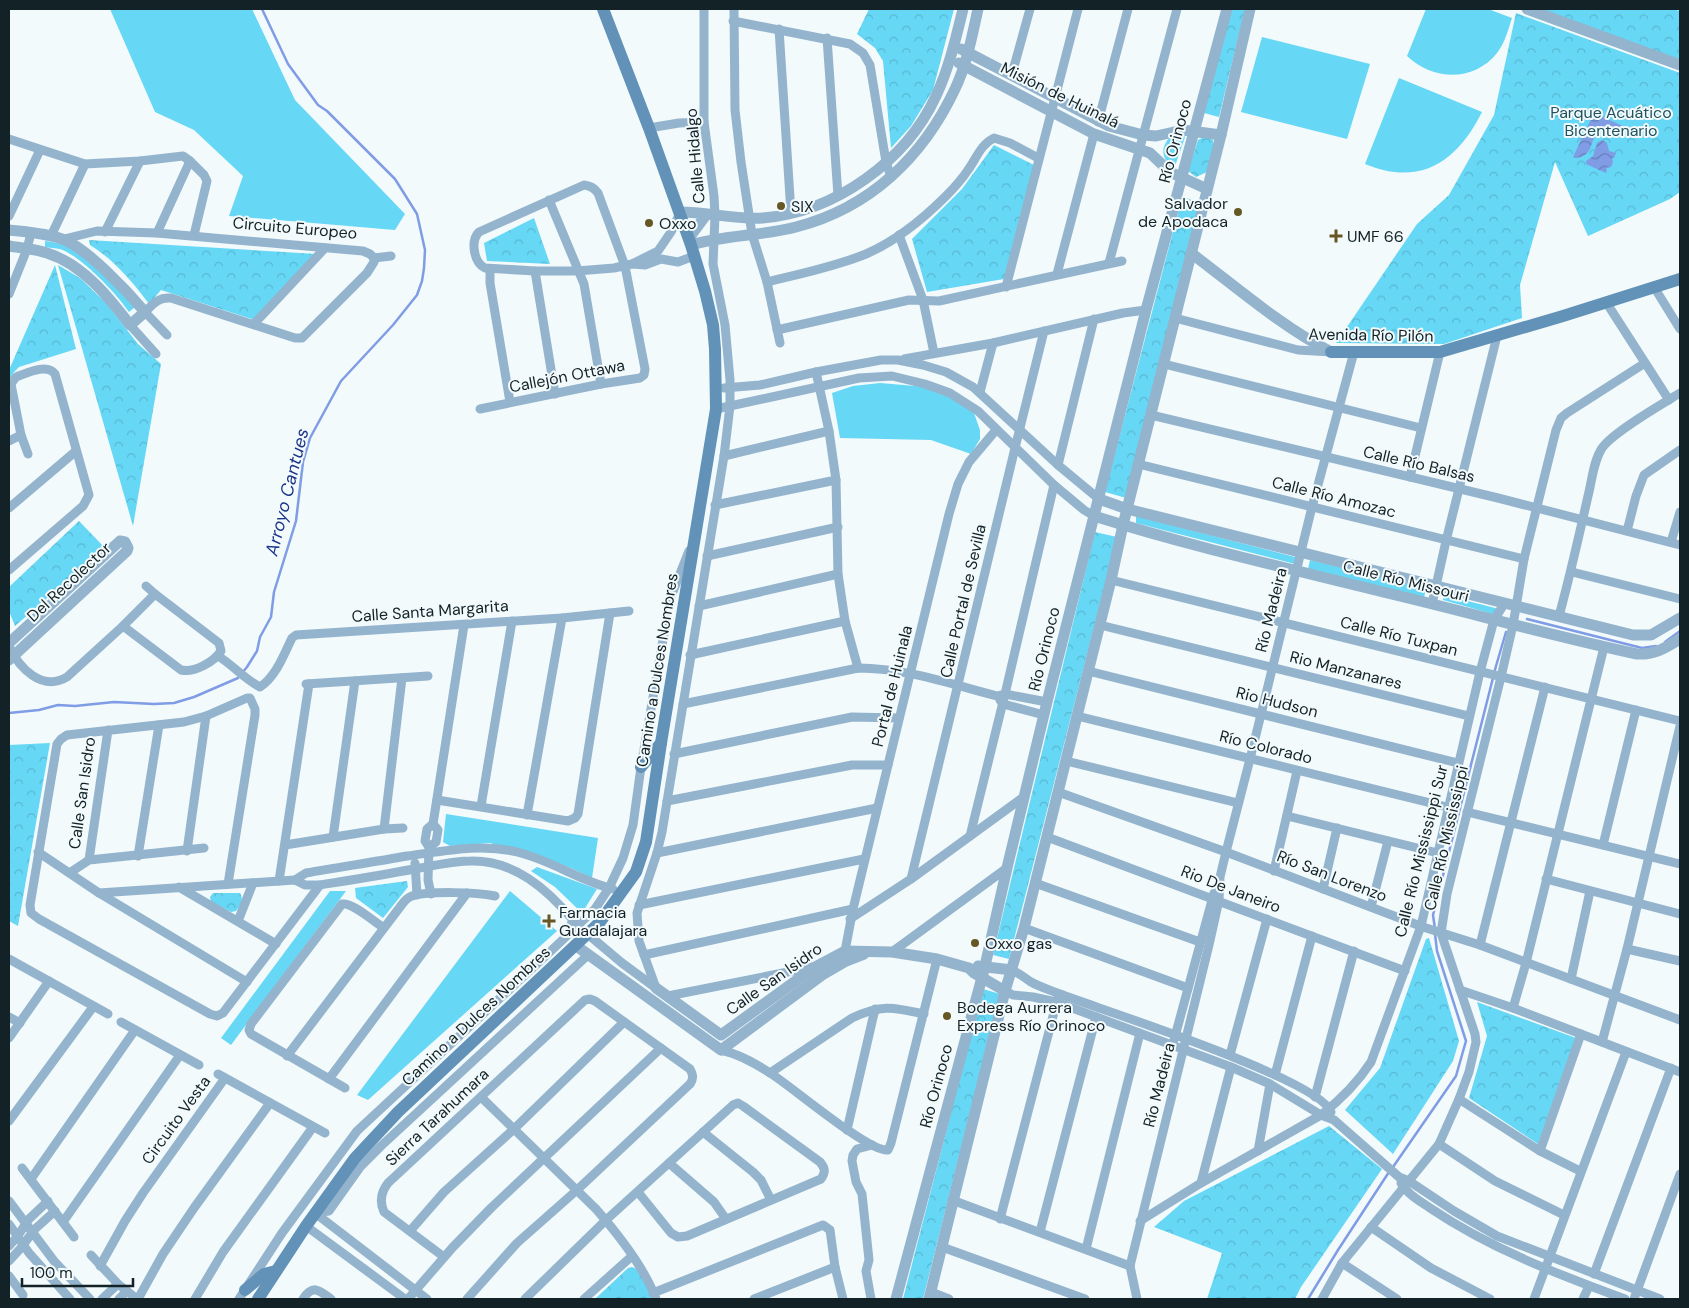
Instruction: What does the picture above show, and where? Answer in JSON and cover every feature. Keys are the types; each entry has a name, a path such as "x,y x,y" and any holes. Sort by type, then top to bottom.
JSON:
{"main road":[{"name":"Camino a Dulces Nombres","path":"258,1299 306,1226 355,1158 398,1112 571,940 582,930 600,922 636,872 646,842 716,409 717,389 713,324 705,291 680,212 603,9"},
{"name":"Avenida Río Pilón","path":"1331,352 1440,352 1680,279"},
{"path":"641,767 661,743"},
{"path":"242,1295 264,1274 276,1271"}],"street":[{"name":"Calle Hidalgo","path":"704,9 704,122 714,196 711,215 714,240 714,269 725,325 730,388"},
{"path":"734,9 735,110 749,218 780,343"},
{"path":"510,402 490,282 490,269 577,271 645,265 660,255 680,212 749,218 776,216 817,205 838,196 866,179 886,162 920,124 935,98 951,58 963,9"},
{"path":"691,246 714,240 796,227 824,218 846,208 873,191 890,177 912,158 933,131 955,89 968,52 978,9"},
{"path":"1012,74 1030,9"},
{"path":"1006,287 1078,9"},
{"path":"1098,122 1128,9"},
{"path":"1109,264 1177,9"},
{"name":"Río Orinoco","path":"896,1299 984,972 1047,702 1146,310 1228,9"},
{"path":"949,1299 930,1296 952,1200 1005,991 1024,928 1047,837 1150,415 1221,135 1250,9"},
{"path":"1527,9 1680,65"},
{"path":"733,21 827,38 850,44 864,53 870,65 890,177"},
{"path":"779,29 791,212"},
{"path":"827,38 838,196"},
{"name":"Misión de Huinalá","path":"954,46 1012,74 1098,122 1109,126 1143,136 1156,136 1183,130 1221,135"},
{"name":"Misión de Huinalá","path":"951,58 1094,134 1150,153 1170,172 1181,179 1207,189"},
{"path":"649,128 678,122 704,122"},
{"path":"1057,274 1094,134"},
{"path":"1158,159 1159,148 1166,134"},
{"path":"766,282 835,265 866,254 899,235 948,194 967,171 982,146 994,138 1010,143 1038,158"},
{"path":"9,139 85,164 140,161 182,156 190,161 204,175 207,181 194,235"},
{"path":"9,216 40,150"},
{"path":"105,232 140,161"},
{"path":"157,233 190,161"},
{"path":"51,236 85,164"},
{"name":"Callejón Ottawa","path":"480,409 601,384 640,378 645,372 628,265 595,190 584,186 482,230 474,238 476,261 482,267 490,269"},
{"path":"549,200 584,284 601,384"},
{"path":"660,255 678,262 711,215"},
{"path":"9,230 64,239 110,275 167,335"},
{"name":"Circuito Europeo","path":"64,239 87,232 194,235 363,250 374,258 372,267 367,273 302,338 295,338 171,298 160,298 130,325"},
{"path":"9,294 27,249 31,233"},
{"path":"899,235 923,300 934,353"},
{"path":"9,246 45,252 66,262 107,295 156,354"},
{"path":"254,324 325,248"},
{"path":"1191,253 1280,320 1331,352"},
{"path":"374,258 391,256"},
{"path":"777,330 909,300 939,301 1122,260"},
{"path":"535,271 555,394"},
{"path":"1654,287 1680,329"},
{"path":"1606,302 1669,400"},
{"path":"717,389 760,384 881,360 898,360 993,343 1122,312 1146,310"},
{"name":"Avenida Río Pilón","path":"1175,318 1298,350 1331,352"},
{"path":"1058,465 1094,319"},
{"name":"Calle Portal de Sevilla","path":"911,879 1014,448 1044,331"},
{"path":"1432,604 1497,336"},
{"path":"980,392 993,343"},
{"name":"Río Madeira","path":"1137,1299 1130,1266 1140,1221 1185,1044 1198,970 1238,803 1312,507 1354,352"},
{"path":"1410,477 1440,352"},
{"path":"881,360 882,376"},
{"path":"898,360 946,372 973,387 1058,465 1099,499"},
{"name":"Calle Río Mississippi","path":"1322,1299 1342,1263 1439,1144 1459,1100 1469,1072 1476,1042 1474,1026 1439,932 1498,676 1513,625 1510,605 1524,559 1556,430 1561,418 1645,363"},
{"path":"1164,364 1421,428"},
{"path":"9,570 83,506 88,499 88,490 55,374 46,368 16,376 12,380 11,388 21,435 28,454"},
{"path":"816,372 829,431 836,480 838,574 845,621 858,668"},
{"path":"716,409 859,378 900,377 925,384 950,393 978,411 1054,485 1094,516"},
{"name":"Camino a Dulces Nombres","path":"656,988 639,941 637,924 639,904 657,853 667,801 724,456 730,406 730,388"},
{"path":"1559,616 1572,572 1598,456 1602,448 1623,430 1680,393"},
{"name":"Calle Río Balsas","path":"1150,415 1537,508 1680,545"},
{"name":"Portal de Huinala","path":"846,956 850,919 949,514 958,484 969,462 996,430"},
{"path":"724,456 829,431"},
{"path":"9,441 21,435"},
{"path":"1627,531 1636,496 1644,475 1680,450"},
{"path":"9,508 76,451"},
{"name":"Calle Río Amozac","path":"1138,464 1524,559"},
{"path":"715,505 836,480"},
{"path":"970,836 1054,485"},
{"name":"Calle Río Missouri","path":"1099,499 1127,509 1633,635 1644,636 1658,631 1680,618"},
{"path":"1671,542 1680,512"},
{"name":"Calle Río Missouri","path":"1094,516 1296,570 1604,647 1647,655 1661,651 1680,639"},
{"path":"707,556 838,527"},
{"path":"695,537 670,599 629,842 609,888 582,930 668,996 724,1045"},
{"name":"Del Recolector","path":"10,651 120,541 126,545"},
{"path":"1572,572 1680,599"},
{"path":"698,606 838,574"},
{"name":"Calle Río Tuxpan","path":"1111,580 1680,721"},
{"path":"123,626 181,670 194,670 218,656 221,651 219,644 146,586"},
{"path":"10,651 19,664 34,676 43,681 56,682 67,677 155,594"},
{"name":"Calle Río Mississippi Sur","path":"1140,1221 1200,1183 1320,1115 1330,1108 1363,1074 1371,1062 1422,926 1447,807 1494,620 1510,605"},
{"name":"Calle Santa Margarita","path":"218,656 260,687 268,681 292,638 296,635 562,618 629,611"},
{"path":"437,800 568,821 578,814 610,613"},
{"path":"527,815 562,618"},
{"path":"481,806 512,621"},
{"path":"690,655 845,621"},
{"path":"431,894 428,880 429,850 436,842 438,830 433,824 464,625"},
{"name":"Rio Manzanares","path":"1100,625 1469,716"},
{"path":"1513,1008 1526,963 1604,647"},
{"path":"683,704 858,668 891,670 911,674 1002,698 1044,715"},
{"name":"Rio Hudson","path":"1088,672 1458,763"},
{"path":"280,881 308,684 428,676"},
{"path":"384,829 402,678"},
{"path":"333,838 355,681"},
{"path":"1480,945 1545,688"},
{"path":"228,884 255,715 255,709 250,698 206,716 184,722 67,735 60,738 57,744 38,852 30,905 31,913 210,1014 217,1016 223,1013 320,885"},
{"path":"1002,698 1047,702"},
{"path":"1603,845 1636,710"},
{"path":"187,851 206,716"},
{"path":"674,754 841,719 860,716 899,718"},
{"name":"Río Colorado","path":"1077,716 1447,807"},
{"path":"138,856 159,725"},
{"path":"1602,1042 1628,949 1680,726"},
{"name":"Calle San Isidro","path":"89,860 108,730"},
{"path":"1066,761 1238,803"},
{"path":"667,801 852,765 888,764"},
{"path":"1274,870 1298,771"},
{"name":"Río San Lorenzo","path":"1058,792 1226,852 1422,926 1480,945 1680,1020"},
{"path":"850,919 911,879 1025,796"},
{"path":"657,853 877,808"},
{"path":"1467,812 1680,864"},
{"path":"1287,816 1438,853"},
{"path":"286,845 384,829 403,828"},
{"path":"1323,889 1337,828"},
{"name":"Rio De Janeiro","path":"1047,837 1405,971"},
{"path":"1371,907 1388,841"},
{"path":"99,893 295,880 306,873 414,856 429,850 484,847 531,856 589,882 623,892"},
{"path":"70,872 89,860 204,848"},
{"path":"38,852 99,893 247,982"},
{"path":"414,856 414,896"},
{"path":"639,904 864,859"},
{"path":"242,1295 282,1233 356,1131 571,940 573,920 551,895 520,873 485,862 472,861 428,866 320,885 305,885 295,880"},
{"path":"892,952 1007,868"},
{"path":"1546,879 1680,914"},
{"path":"238,921 253,883"},
{"path":"1035,883 1200,942"},
{"path":"179,887 276,944"},
{"path":"1571,979 1590,891"},
{"path":"329,1079 467,893"},
{"path":"287,1056 400,907 414,896 467,893 495,896"},
{"name":"Río Madeira","path":"1174,1040 1188,988 1198,970 1200,942 1215,899"},
{"path":"345,1088 287,1056 251,1034 249,1030 251,1024 339,907 345,903 351,905 384,928"},
{"path":"644,955 853,909"},
{"path":"1230,1055 1267,919"},
{"path":"1024,928 1188,988"},
{"path":"1275,1075 1312,936"},
{"path":"571,940 588,955 724,1045 770,1073 847,1130 884,1151 890,1148 937,959"},
{"path":"1628,949 1680,961"},
{"path":"1315,1097 1354,951"},
{"path":"846,956 892,952 937,959 969,968 976,965 1005,991 1013,995 1058,998 1185,1044 1230,1055 1275,1075 1315,1097 1330,1108 1334,1120"},
{"path":"315,1214 329,1211 361,1166 381,1146 588,955"},
{"name":"Calle San Isidro","path":"724,1045 815,967 846,956"},
{"name":"Calle San Isidro","path":"724,1045 846,956"},
{"path":"9,959 108,1014"},
{"path":"668,996 815,967"},
{"path":"984,972 1012,970 1096,1018 1140,1033 1174,1040"},
{"path":"9,1038 49,982"},
{"path":"1460,990 1513,1008 1680,1072"},
{"path":"1000,1219 1058,998"},
{"name":"Sierra Tarahumara","path":"444,1257 384,1212 380,1205 383,1190 388,1183 585,1000 595,1001 624,1022"},
{"path":"9,1121 93,1006"},
{"path":"770,1073 852,1018 875,1009 886,1007 924,1014"},
{"path":"847,1130 875,1009"},
{"path":"9,1017 20,1023"},
{"path":"1040,1232 1096,1018"},
{"path":"121,1022 200,1065"},
{"path":"410,1231 444,1192 514,1129 624,1022 690,1069 693,1079 577,1190 517,1242 467,1299"},
{"path":"31,1179 136,1030"},
{"path":"1086,1249 1140,1033"},
{"path":"1540,1151 1581,1034"},
{"path":"1185,1044 1270,1084 1320,1115 1334,1120 1397,1175 1425,1204 1474,1236 1545,1269 1625,1299"},
{"path":"306,1226 406,1299 416,1291 444,1257 491,1208 661,1048"},
{"path":"1534,1299 1580,1171 1626,1052"},
{"path":"63,1222 180,1055"},
{"path":"1200,1183 1231,1067"},
{"path":"1594,1274 1671,1068"},
{"name":"Circuito Vesta","path":"100,1266 125,1221 222,1076 325,1133"},
{"path":"1258,1151 1270,1084"},
{"path":"480,1097 606,1220 632,1256 655,1296 823,1225 830,1230 835,1267 843,1299"},
{"path":"1459,1100 1540,1151 1580,1171"},
{"path":"91,1255 118,1284 138,1299 163,1254 270,1103"},
{"path":"525,1299 606,1220 733,1105 744,1106 805,1150 820,1162 824,1167 825,1173 821,1178 772,1200 687,1236 678,1237 671,1233 638,1192"},
{"path":"195,1299 223,1252 313,1127"},
{"path":"703,1132 753,1172 761,1180 772,1200"},
{"path":"1439,1144 1510,1189 1564,1215"},
{"path":"871,1299 866,1271 869,1260 862,1194 856,1182 852,1160 853,1154 857,1149 872,1145"},
{"path":"669,1163 714,1202 726,1220"},
{"path":"22,1168 74,1236"},
{"path":"1635,1295 1680,1174"},
{"path":"1406,1184 1481,1228 1512,1243 1594,1274 1635,1295 1660,1299"},
{"path":"952,1200 1130,1266"},
{"path":"9,1201 59,1267 90,1299"},
{"path":"9,1246 18,1237 26,1222 48,1201"},
{"path":"9,1261 32,1231 55,1211"},
{"path":"315,1214 427,1299"},
{"path":"9,1224 23,1245 70,1299"},
{"path":"1371,1226 1431,1268 1490,1299"},
{"path":"334,1246 343,1234"},
{"path":"352,1259 360,1248"},
{"path":"942,1248 1085,1299"},
{"path":"584,1299 632,1256"},
{"path":"1342,1263 1396,1299"},
{"path":"754,1299 835,1267"},
{"path":"10,1280 23,1295"},
{"path":"102,1299 118,1284"},
{"path":"1583,1299 1589,1286"},
{"path":"303,1299 308,1292 314,1290 320,1291 331,1299"},
{"path":"118,1299 127,1291"}],"green space":[{"path":"110,9 252,9 295,100 405,214 395,230 229,216 243,176 194,130 155,112"},
{"path":"869,9 954,9 933,90 911,126 891,148 883,61 875,48 857,34"},
{"path":"1232,9 1245,9 1219,117 1204,113"},
{"path":"1426,9 1488,9 1512,18 1502,45 1488,62 1477,69 1465,73 1441,74 1417,64 1407,56"},
{"path":"1532,9 1673,9 1680,11 1680,64"},
{"name":"Parque Acuático Bicentenario","path":"1516,13 1680,73 1680,192 1670,199 1588,236 1555,162 1520,285 1522,318 1444,344 1336,343 1417,224 1449,195 1494,115"},
{"path":"1262,37 1370,64 1347,139 1241,112"},
{"path":"1399,78 1482,112 1472,130 1461,144 1435,165 1420,171 1403,173 1365,164"},
{"path":"1183,135 1185,137 1175,166 1171,167 1164,156 1165,145 1170,137"},
{"path":"1206,136 1213,140 1214,146 1207,172 1196,177 1188,171 1198,140"},
{"path":"994,145 1034,165 1004,279 927,292 912,239 962,189"},
{"path":"1182,197 1199,202 1126,498 1105,492"},
{"path":"534,218 550,264 487,261 484,243"},
{"path":"89,240 317,254 255,320 161,290 149,304 136,287 107,257 90,245"},
{"path":"45,241 72,249 84,256 135,307 129,312 88,267 69,253 60,249 45,247"},
{"path":"55,265 76,349 19,367 9,380 9,370"},
{"path":"58,265 80,278 106,303 138,344 161,364 133,526"},
{"path":"880,383 927,387 966,404 974,413 980,430 980,439 971,454 931,440 840,438 832,393 853,386"},
{"path":"1136,516 1295,557 1295,564 1136,523"},
{"path":"79,521 105,548 15,626 9,611 9,587"},
{"path":"1095,532 1117,537 1009,959 993,955"},
{"path":"1310,560 1426,588 1424,598 1308,569"},
{"path":"1444,595 1499,609 1493,614 1443,600"},
{"path":"50,743 18,926 9,921 9,745"},
{"path":"446,814 598,838 592,878 549,860 490,843 450,846 443,842"},
{"path":"537,867 597,889 582,913 555,887 531,871"},
{"path":"407,881 408,887 383,918 356,898 355,888"},
{"path":"330,891 346,891 231,1045 221,1038"},
{"path":"510,891 557,931 368,1100 357,1095"},
{"path":"213,893 240,893 242,898 239,907 236,911 231,912 211,902 210,897"},
{"path":"1429,938 1459,1041 1453,1061 1393,1154 1345,1110 1380,1068 1426,939"},
{"path":"983,989 1000,994 923,1299 903,1299"},
{"path":"1477,1002 1576,1038 1538,1144 1469,1098 1487,1036"},
{"path":"1329,1126 1382,1169 1301,1287 1295,1299 1207,1299 1222,1253 1154,1227 1184,1201"},
{"path":"628,1268 637,1269 654,1299 595,1299"}],"water":[{"path":"1593,115 1603,117 1627,128 1623,137 1614,130 1600,131 1596,135 1589,151 1582,157 1575,158 1573,157"},
{"path":"1602,140 1607,143 1609,151 1616,153 1614,158 1612,158 1611,167 1606,168 1606,173 1586,164 1586,161 1593,156 1597,143"}],"waterway":[{"name":"Arroyo Cantues","path":"9,713 39,710 58,705 75,706 114,702 174,703 194,697 238,678 257,651 260,637 271,617 274,592 296,521 303,462 310,438 341,381 393,325 417,295 422,281 425,250 417,214 395,179 327,111 318,105 288,64 262,9"},
{"path":"1527,619 1642,648 1656,646"},
{"path":"1665,642 1680,631"},
{"path":"1435,929 1433,915 1506,632"},
{"path":"1393,1167 1456,1076 1466,1041 1437,951 1435,934"},
{"path":"1308,1299 1389,1172"}],"place":[{"name":"SIX","path":"781,206"},
{"name":"Salvador de Apodaca","path":"1238,212"},
{"name":"Oxxo","path":"649,223"},
{"name":"UMF 66","path":"1336,236"},
{"name":"Farmacia Guadalajara","path":"549,921"},
{"name":"Oxxo gas","path":"975,943"},
{"name":"Bodega Aurrera Express Río Orinoco","path":"947,1016"}]}
